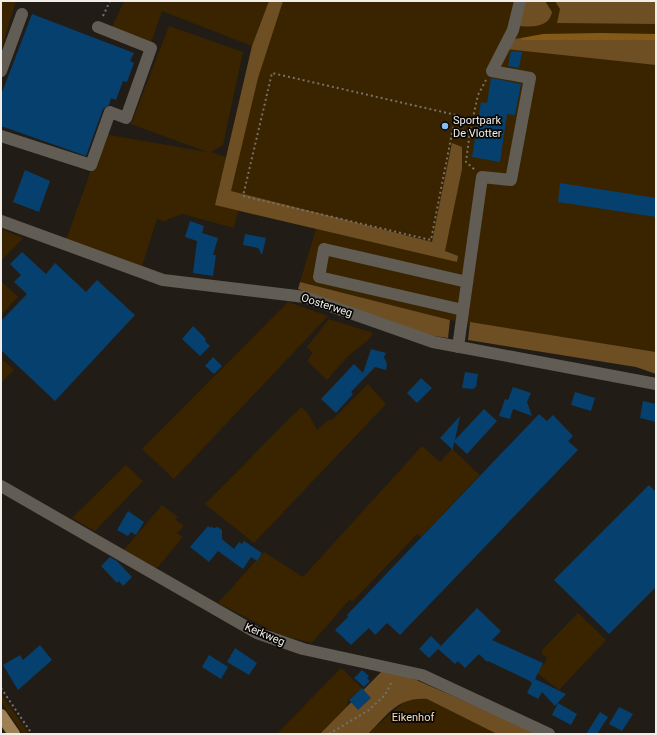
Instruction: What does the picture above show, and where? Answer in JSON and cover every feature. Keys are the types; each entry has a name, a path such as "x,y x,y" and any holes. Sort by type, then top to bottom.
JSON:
{"main road":[{"path":"1,715 14,734"}],"street":[{"path":"458,347 482,177 511,180 530,78 492,71 513,30 520,1"},
{"path":"1,71 22,14"},
{"path":"1,136 91,165 110,112 126,118 151,48 98,27"},
{"name":"Oosterweg","path":"1,221 163,280 305,296 433,342 656,384"},
{"path":"463,310 319,277 324,250 467,282"},
{"name":"Kerkweg","path":"1,486 258,633 303,649 422,675 550,734"}],"path":[{"path":"98,27 110,1"},
{"path":"482,177 466,162 470,131 478,95 492,71"},
{"path":"272,73 456,115 453,128 431,240 243,196 272,73"},
{"path":"453,128 470,131"},
{"path":"329,734 369,710 381,700 397,669"},
{"path":"1,688 32,734"}],"green space":[{"path":"1,1 16,1 1,50"},
{"name":"Sportpark De Vlotter","path":"124,1 656,1 656,352 450,320 300,282 316,229 238,211 234,228 183,214 168,219 166,222 157,219 142,266 66,240 104,134 207,152 131,124 169,26 243,52 223,145 211,152 226,157 252,46 162,11 151,43 112,27"},
{"path":"1,229 23,238 1,261"},
{"path":"1,281 18,297 1,315"},
{"path":"288,302 328,316 174,479 142,449"},
{"path":"329,319 373,333 368,340 347,357 327,380 307,361 313,353 307,347"},
{"path":"1,358 14,370 1,383"},
{"path":"368,384 386,404 254,543 205,504 301,407 309,415 317,430 330,419 332,420"},
{"path":"422,446 440,462 452,449 480,475 421,537 417,534 353,601 349,600 312,643 280,635 218,603 264,552 303,577"},
{"path":"126,465 143,481 95,531 72,518"},
{"path":"162,505 178,517 175,520 182,524 183,527 177,533 183,537 158,567 154,568 124,550"},
{"path":"578,613 606,640 559,690 532,669 540,667 544,664 547,657 542,654 542,650"},
{"path":"341,668 362,688 348,700 347,707 320,734 277,734"},
{"path":"1,694 29,734 23,734 1,702"},
{"name":"Eikenhof","path":"427,699 497,734 368,734 406,700"}],"shaded area":[{"path":"269,1 283,1 258,78 231,191 432,242 452,143 462,147 462,169 445,251 458,256 457,262 215,205 252,46"},
{"path":"524,1 545,1 552,12 550,17 543,24 533,26 517,26"},
{"path":"555,1 656,1 656,24 557,23 560,9"},
{"path":"543,34 656,34 656,40 522,40 521,38"},
{"path":"521,38 523,40 656,40 656,65 506,49 514,39"},
{"path":"300,282 450,320 448,338 427,335 298,289"},
{"path":"470,322 656,352 656,374 636,367 468,340"},
{"path":"382,671 412,678 539,734 497,734 427,699 417,699 400,704 368,734 320,734"}],"building":[{"path":"32,14 134,53 130,61 134,63 127,82 123,81 116,100 111,98 109,105 103,109 86,156 1,126 1,95"},
{"path":"511,51 522,52 519,68 508,66"},
{"path":"491,78 521,84 515,115 507,114 500,162 472,157 481,102 487,103"},
{"path":"25,170 50,181 39,212 13,202"},
{"path":"560,183 656,198 656,217 558,202"},
{"path":"190,221 204,226 202,233 218,238 213,255 216,255 213,276 193,273 197,241 185,237"},
{"path":"245,234 266,238 262,255 258,248 243,245"},
{"path":"22,252 46,274 55,263 86,292 97,280 135,315 55,401 1,350 1,321 27,294 14,282 21,275 10,264"},
{"path":"193,326 206,339 205,341 210,346 200,356 182,339"},
{"path":"371,349 386,353 384,357 387,364 386,370 375,367 351,392 353,394 336,413 321,399 354,364 363,373"},
{"path":"213,357 222,366 214,374 205,366"},
{"path":"465,372 478,374 476,387 473,389 462,388"},
{"path":"421,378 432,388 417,403 407,393"},
{"path":"513,387 531,393 527,402 532,416 513,409 510,419 499,416 505,399 508,400"},
{"path":"575,392 595,398 591,411 571,405"},
{"path":"643,401 656,404 656,422 640,418"},
{"path":"484,409 497,421 467,454 454,442 453,450 440,438 460,416 455,440"},
{"path":"539,414 547,421 553,415 573,436 568,441 578,450 400,635 387,623 375,635 369,628 351,645 335,630 348,617 347,615"},
{"path":"649,485 656,492 656,587 609,634 554,580"},
{"path":"128,511 144,522 136,535 131,532 128,536 117,530"},
{"path":"208,526 210,528 211,526 213,528 218,527 222,530 222,539 234,549 239,542 242,544 244,541 262,553 257,561 251,557 243,569 218,551 209,562 190,547"},
{"path":"110,557 117,561 132,577 123,586 119,581 117,583 101,566"},
{"path":"477,608 501,631 492,640 543,663 535,679 566,694 555,706 542,692 538,699 527,693 532,683 530,681 488,661 487,662 479,654 465,668 458,661 455,664 438,649"},
{"path":"431,636 441,646 429,658 419,649"},
{"path":"40,645 52,660 18,690 3,665 20,655 23,660"},
{"path":"235,648 257,663 249,675 227,662"},
{"path":"209,655 228,667 221,679 202,667"},
{"path":"362,670 369,676 367,678 370,681 364,687 354,678"},
{"path":"362,688 371,698 358,710 349,700"},
{"path":"558,703 577,714 571,725 552,715"},
{"path":"619,707 633,714 622,731 609,724"},
{"path":"600,712 608,717 597,734 586,734"}],"place":[{"name":"Sportpark De Vlotter","path":"445,126"}]}
